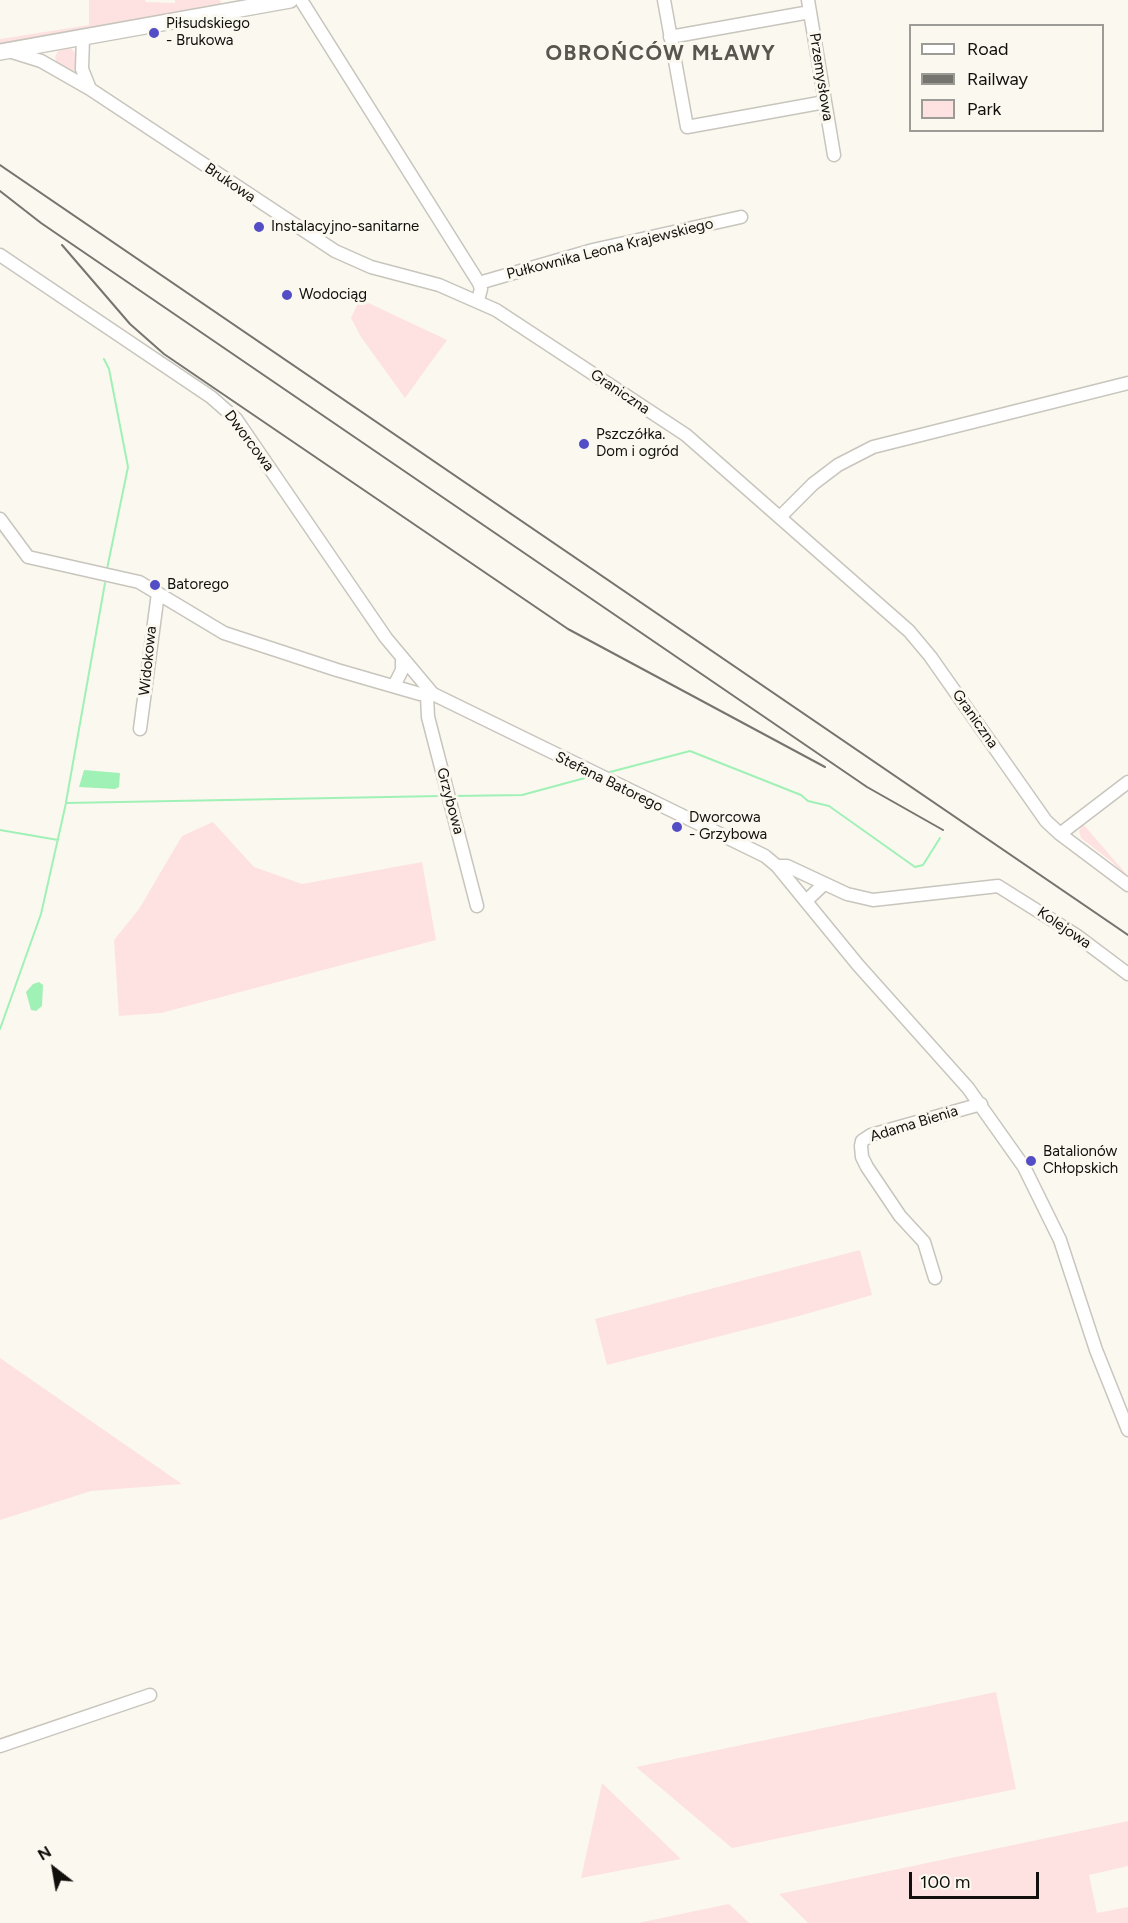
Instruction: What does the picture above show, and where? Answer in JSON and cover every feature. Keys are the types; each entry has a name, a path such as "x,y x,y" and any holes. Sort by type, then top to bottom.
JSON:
{"main road":[{"path":"5,51 83,38 227,6 290,0"}],"street":[{"path":"301,0 479,283 481,289 478,300"},
{"path":"664,0 687,127 825,102"},
{"path":"670,37 809,6"},
{"name":"Przemysłowa","path":"809,6 834,155"},
{"path":"83,38 82,69 90,89"},
{"path":"55,43 52,59 57,69"},
{"name":"Brukowa","path":"5,51 41,61 90,89 335,251 371,267 439,285 478,300"},
{"name":"Pułkownika Leona Krajewskiego","path":"479,283 592,250 741,217"},
{"name":"Dworcowa","path":"0,255 211,397 236,419 402,661 430,694"},
{"name":"Graniczna","path":"478,300 686,435 909,631 930,656 1046,821 1128,885"},
{"path":"780,517 813,484 838,465 873,447 1128,383"},
{"name":"Stefana Batorego","path":"0,519 14,542 28,557 139,582 224,633 394,686 430,694 765,856 777,866 787,866 847,894 873,900 998,886"},
{"path":"0,540 14,542"},
{"name":"Widokowa","path":"140,729 158,593"},
{"path":"394,686 402,670 402,661"},
{"name":"Grzybowa","path":"430,694 428,717 477,906"},
{"path":"1060,834 1128,782"},
{"path":"777,866 858,964 981,1104 1024,1167 1049,1214 1096,1350 1128,1430"},
{"path":"806,901 825,884"},
{"name":"Kolejowa","path":"998,886 1077,935 1128,974"},
{"name":"Adama Bienia","path":"935,1278 924,1242 900,1216 867,1167 862,1157 861,1146 868,1136 981,1104"},
{"path":"0,1746 150,1695"}],"green space":[{"path":"89,0 145,0 146,2 175,3 175,0 220,0 223,8 0,47 0,39 89,25"},
{"path":"69,47 77,54 86,86 57,65 55,57 58,51"},
{"path":"360,299 447,340 405,398 361,337 351,318"},
{"path":"213,822 254,867 302,884 422,862 436,940 161,1013 119,1016 114,940 139,909 182,836"},
{"path":"1083,824 1128,876 1128,879 1112,862 1081,838 1079,831"},
{"path":"860,1250 872,1295 607,1365 595,1319"},
{"path":"0,1358 182,1484 91,1491 0,1520"},
{"path":"996,1692 1016,1789 732,1848 636,1767"},
{"path":"602,1783 681,1859 581,1878"},
{"path":"1128,1821 1128,1866 1089,1875 1097,1913 1128,1907 1128,1923 808,1923 779,1894"},
{"path":"729,1904 749,1923 638,1923"}],"shaded area":[{"path":"84,770 120,773 119,787 115,789 79,787"},
{"path":"39,982 43,985 42,1006 36,1011 31,1010 26,992 33,984"}],"waterway":[{"path":"104,359 109,369 128,467 107,569"},
{"path":"66,802 105,583"},
{"path":"610,772 690,751 801,795 808,801 829,806 915,867 923,865 940,838"},
{"path":"454,796 522,795 585,778"},
{"path":"0,1029 41,914 66,803 441,796"},
{"path":"0,830 58,840"}],"railway":[{"path":"0,165 1128,935"},
{"path":"0,191 41,223 867,787 943,830"},
{"path":"62,245 130,324 164,354 568,629 825,767"}],"place":[{"name":"Piłsudskiego - Brukowa","path":"154,33"},
{"name":"Instalacyjno-sanitarne","path":"259,227"},
{"name":"Wodociąg","path":"287,295"},
{"name":"Pszczółka. Dom i ogród","path":"584,444"},
{"name":"Batorego","path":"155,585"},
{"name":"Dworcowa - Grzybowa","path":"677,827"},
{"name":"Batalionów Chłopskich","path":"1031,1161"}],"district":[{"name":"OBROŃCÓW MŁAWY","path":"661,54"}]}
